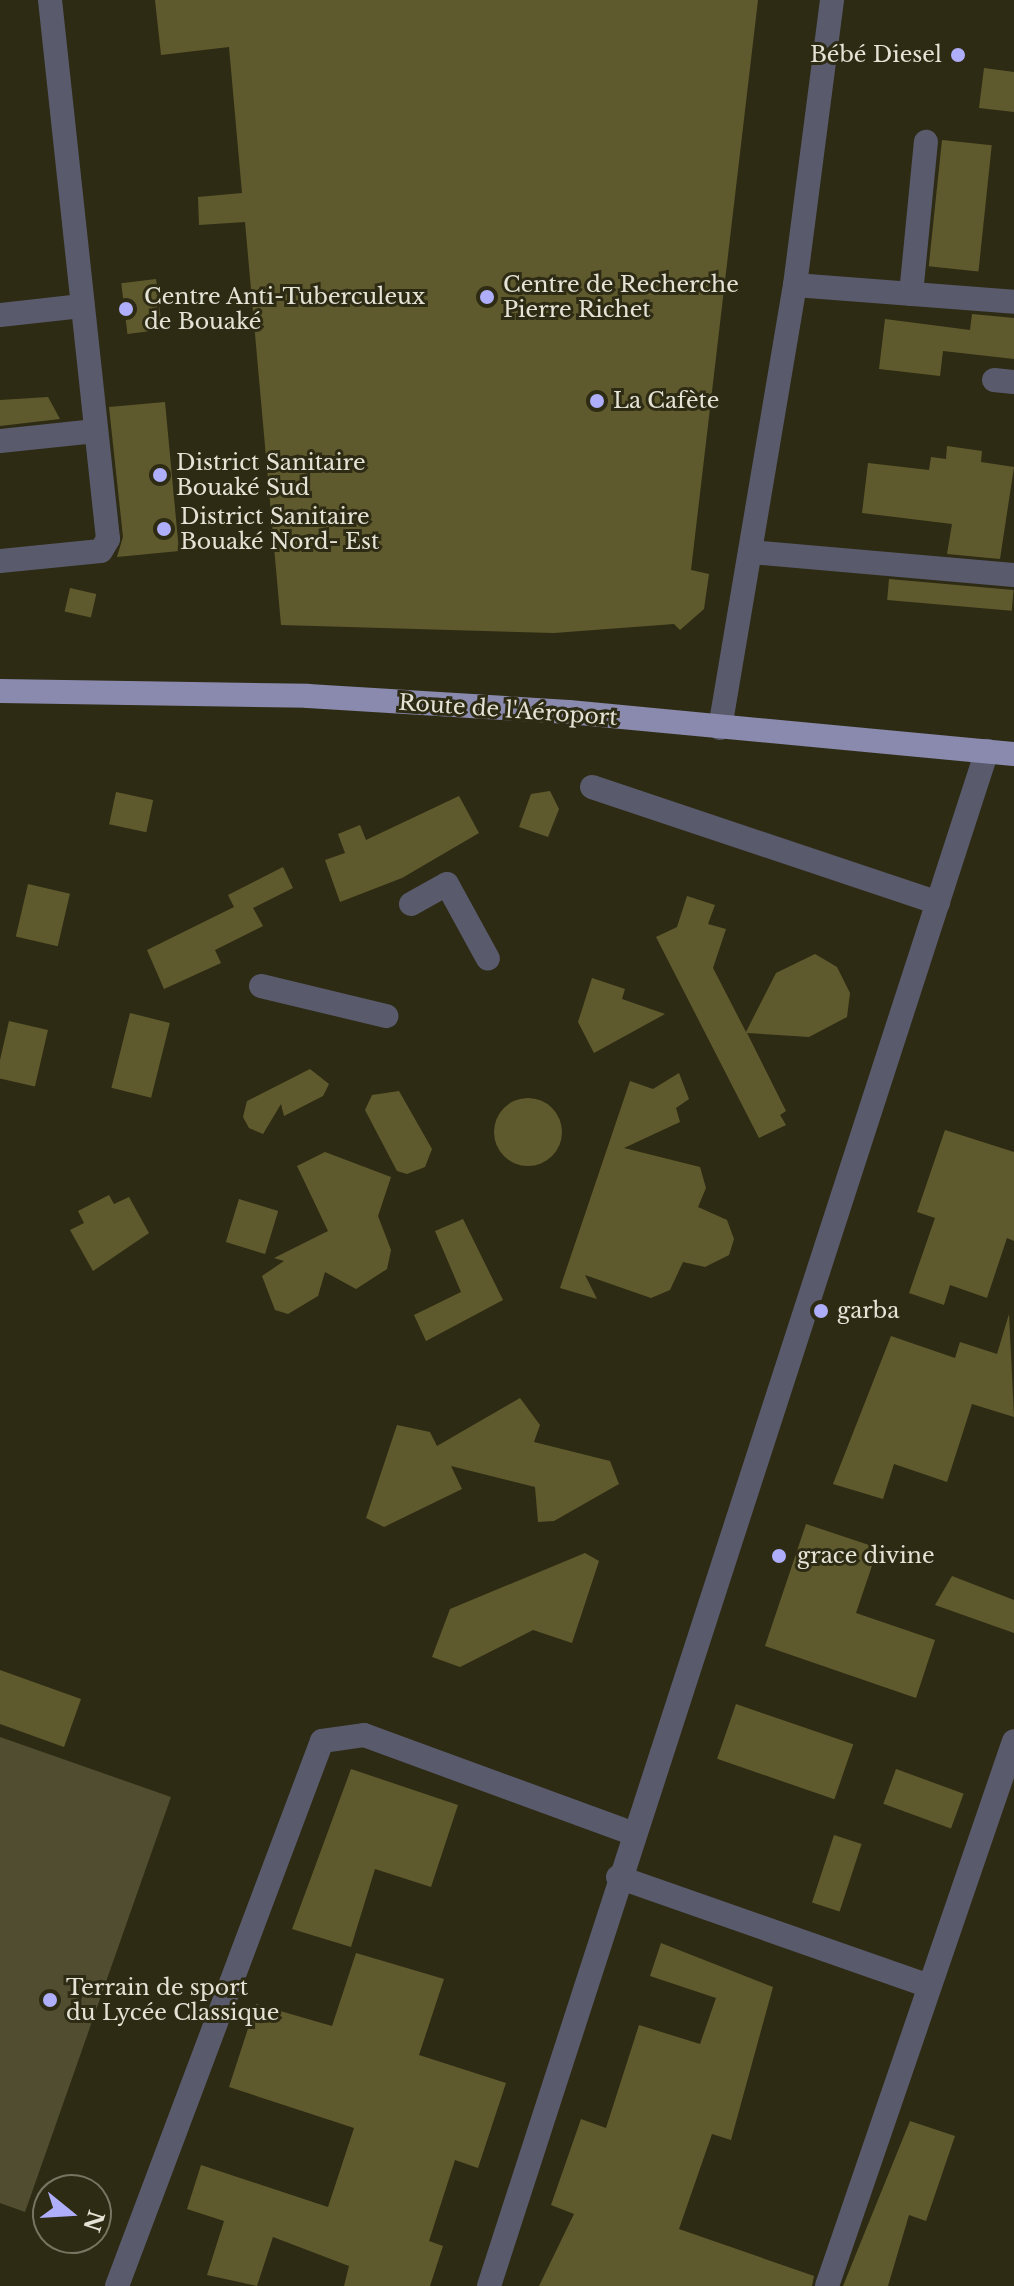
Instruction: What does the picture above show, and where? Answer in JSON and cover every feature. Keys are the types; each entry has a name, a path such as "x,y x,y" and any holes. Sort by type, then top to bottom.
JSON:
{"main road":[{"name":"Route de l'Aéroport","path":"0,691 308,696 1014,754"}],"street":[{"path":"0,561 106,546 50,0"},
{"path":"720,728 795,285 832,0"},
{"path":"911,294 926,142"},
{"path":"795,285 1014,302"},
{"path":"0,315 82,306"},
{"path":"0,441 95,431"},
{"path":"750,552 1014,575"},
{"path":"489,2286 632,1833 987,751"},
{"path":"592,787 938,903"},
{"path":"411,904 447,884 488,959"},
{"path":"261,986 386,1016"},
{"path":"117,2286 322,1741 364,1735 632,1833"},
{"path":"827,2286 1014,1741"},
{"path":"618,1877 930,1986"}],"shaded area":[{"name":"Terrain de sport du Lycée Classique","path":"0,1737 171,1797 38,2174 32,2174 32,2192 25,2212 0,2203"}],"building":[{"name":"Centre de Recherche Pierre Richet","path":"155,0 758,0 691,570 709,574 704,609 680,630 674,624 554,633 281,625 245,222 199,225 198,197 242,193 229,47 161,55"},
{"path":"984,68 1014,72 1014,112 979,108"},
{"path":"942,140 992,145 978,272 929,266"},
{"path":"156,279 162,330 127,334 121,283"},
{"path":"972,314 1014,318 1014,359 943,351 940,376 879,369 885,319 970,330"},
{"path":"48,397 60,419 0,426 0,400"},
{"path":"165,402 179,551 117,557 123,537 109,407"},
{"path":"947,446 982,451 981,462 1014,467 1000,559 947,554 952,524 862,513 868,463 929,470 931,457 946,459"},
{"path":"889,579 1014,590 1012,611 887,600"},
{"path":"70,588 96,594 91,617 65,611"},
{"path":"550,791 559,809 548,837 519,827 531,794"},
{"path":"116,792 153,800 146,832 109,824"},
{"path":"459,796 479,833 402,878 340,902 325,860 345,853 338,834 360,825 366,840"},
{"path":"283,867 293,888 253,908 263,926 215,950 221,963 164,989 147,950 234,907 228,895"},
{"path":"28,884 70,894 58,946 16,937"},
{"path":"687,896 715,905 708,924 726,929 713,968 746,1032 776,973 815,954 837,967 850,993 847,1017 809,1037 747,1033 786,1111 780,1115 786,1125 759,1138 656,937 677,927"},
{"path":"592,978 625,989 622,999 665,1014 594,1053 578,1022"},
{"path":"130,1013 170,1023 151,1098 111,1088"},
{"path":"9,1021 48,1030 35,1087 0,1078 0,1060"},
{"path":"310,1069 329,1084 323,1096 284,1116 281,1104 263,1134 249,1128 243,1117 247,1101"},
{"path":"679,1073 689,1099 676,1108 680,1122 624,1148 700,1167 706,1188 698,1207 727,1220 734,1239 729,1255 705,1267 683,1262 670,1290 651,1298 585,1275 597,1299 560,1288 630,1081 653,1089"},
{"path":"399,1091 432,1149 425,1167 407,1174 397,1171 365,1110 372,1095"},
{"path":"528,1098 541,1100 552,1108 560,1119 560,1145 552,1156 541,1164 528,1166 515,1164 504,1156 496,1145 494,1132 496,1119 504,1108 515,1100"},
{"path":"945,1130 1014,1152 1014,1241 1007,1238 987,1298 950,1285 944,1305 909,1293 935,1218 917,1212"},
{"path":"325,1152 391,1177 378,1216 391,1250 387,1269 356,1289 325,1272 318,1296 288,1314 275,1310 262,1276 284,1261 274,1258 328,1231 297,1166"},
{"path":"109,1195 114,1204 129,1197 149,1233 93,1271 70,1230 84,1223 78,1211"},
{"path":"239,1199 278,1211 265,1254 226,1242"},
{"path":"463,1219 503,1300 426,1341 414,1315 461,1292 435,1231"},
{"path":"1009,1314 1014,1417 972,1404 947,1482 894,1464 883,1499 833,1484 891,1336 955,1358 960,1342 997,1354"},
{"path":"520,1398 540,1425 534,1442 610,1461 619,1484 554,1521 538,1522 535,1487 451,1466 462,1489 384,1527 366,1518 397,1425 430,1432 437,1446"},
{"path":"806,1524 878,1548 856,1613 935,1640 916,1698 765,1646"},
{"path":"585,1553 599,1561 572,1643 533,1630 460,1667 432,1657 450,1609"},
{"path":"952,1576 1014,1600 1014,1633 935,1605"},
{"path":"0,1670 81,1699 64,1747 0,1724"},
{"path":"736,1704 853,1744 834,1799 717,1759"},
{"path":"351,1769 458,1805 431,1887 375,1869 351,1947 292,1929"},
{"path":"896,1769 964,1794 951,1828 883,1804"},
{"path":"834,1835 862,1844 840,1911 812,1903"},
{"path":"661,1943 773,1987 731,2140 712,2134 679,2229 814,2276 812,2286 539,2286 574,2214 551,2205 581,2119 606,2128 639,2025 700,2044 716,1998 650,1976"},
{"path":"356,1953 444,1979 419,2055 506,2083 478,2168 455,2160 429,2241 443,2246 430,2286 344,2286 349,2266 273,2237 257,2286 207,2275 224,2221 187,2209 201,2165 328,2207 354,2128 229,2087 256,2004 332,2026"},
{"path":"910,2121 955,2136 926,2221 909,2215 888,2286 843,2286"}],"place":[{"name":"Bébé Diesel","path":"958,55"},
{"name":"Centre de Recherche Pierre Richet","path":"487,297"},
{"name":"Centre Anti-Tuberculeux de Bouaké","path":"126,309"},
{"name":"La Cafète","path":"597,401"},
{"name":"District Sanitaire Bouaké Sud","path":"160,475"},
{"name":"District Sanitaire Bouaké Nord- Est","path":"164,529"},
{"name":"garba","path":"821,1311"},
{"name":"grace divine","path":"779,1556"},
{"name":"Terrain de sport du Lycée Classique","path":"50,2000"}]}
